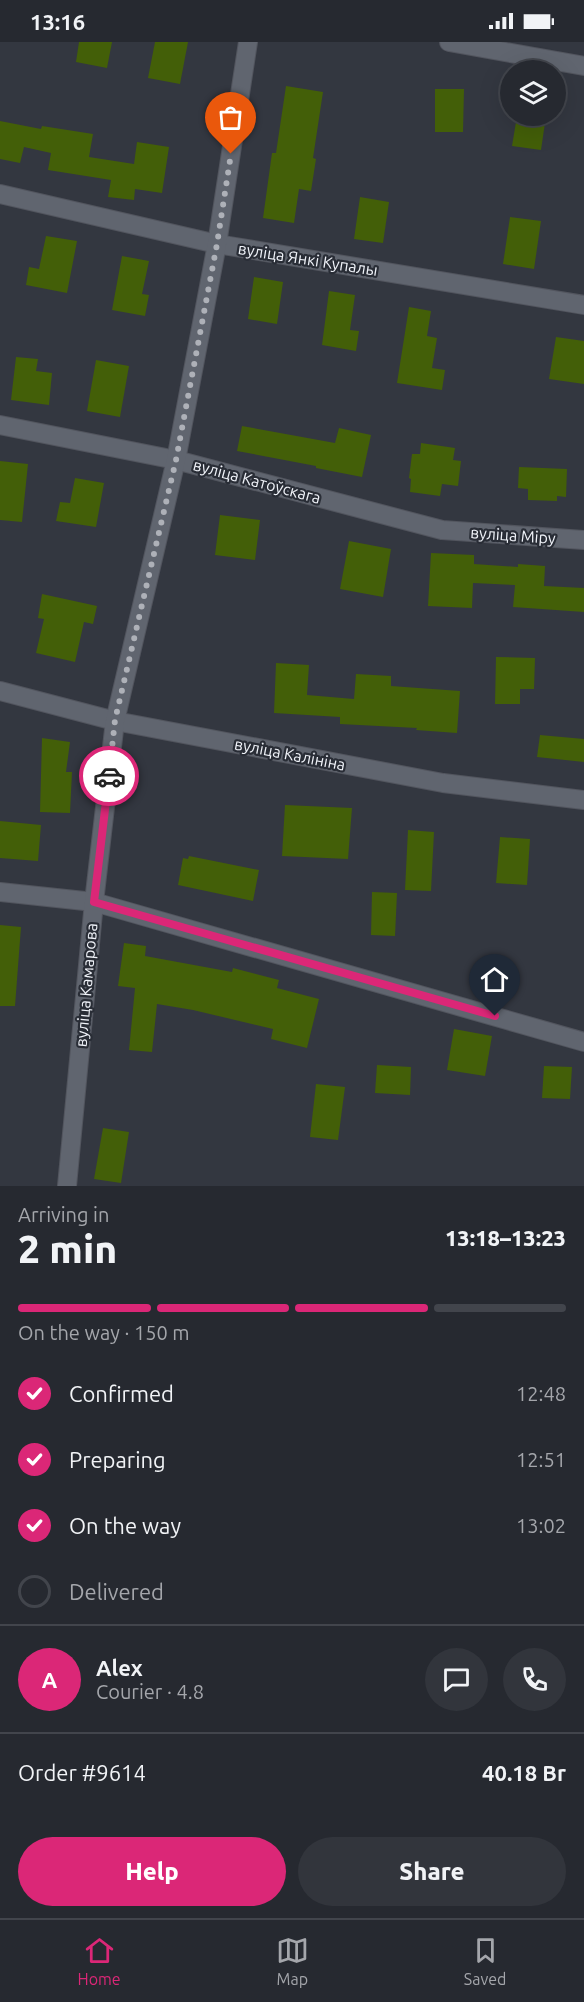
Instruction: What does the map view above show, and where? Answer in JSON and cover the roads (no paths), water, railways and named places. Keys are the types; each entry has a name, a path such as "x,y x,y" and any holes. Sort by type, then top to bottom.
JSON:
{"street":[{"name":"вуліца Камарова","path":"67,1186 94,902 115,720 176,460 217,244 248,42"},
{"path":"449,42 584,66"},
{"name":"вуліца Янкі Купалы","path":"0,194 217,244 584,305"},
{"name":"вуліца Катоўскага","path":"0,425 176,460 442,530"},
{"name":"вуліца Міру","path":"442,530 584,540"},
{"name":"вуліца Калініна","path":"0,691 115,720 443,783 584,800"},
{"path":"0,892 94,902 584,1042"}]}
